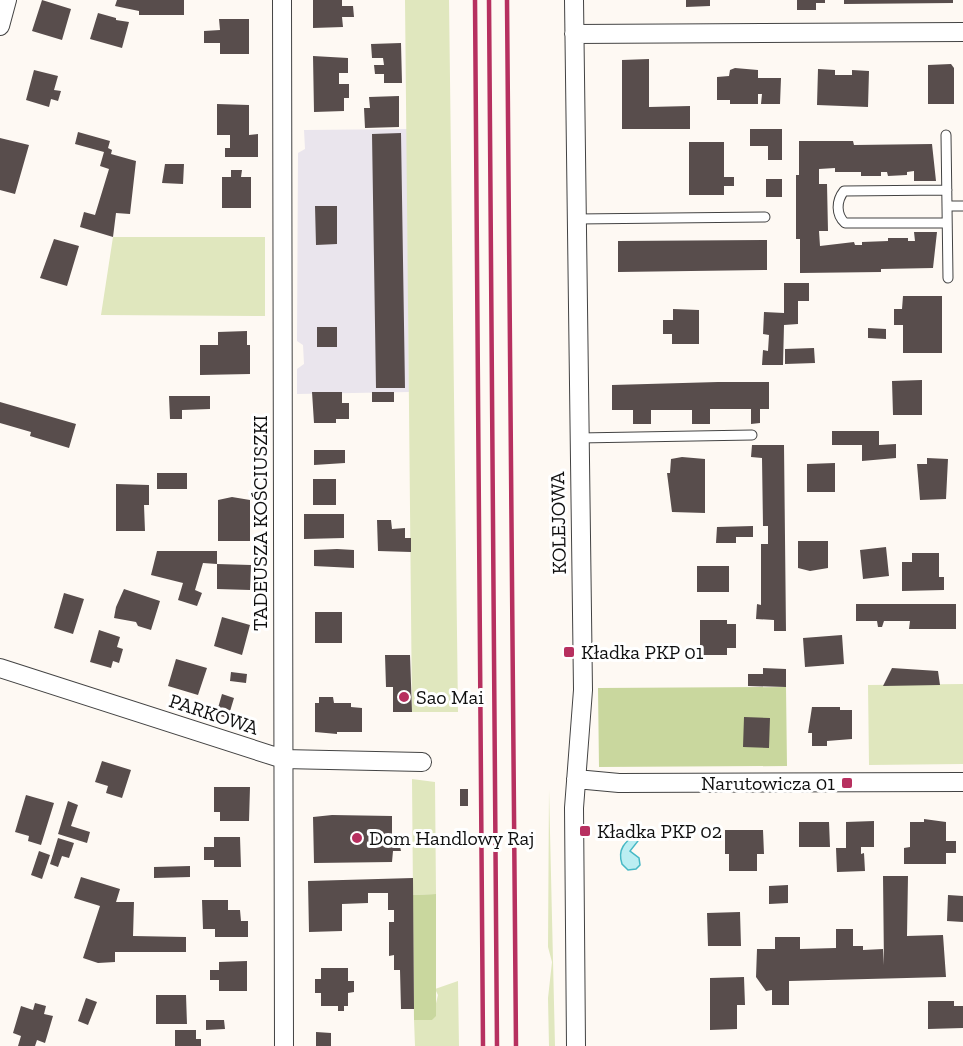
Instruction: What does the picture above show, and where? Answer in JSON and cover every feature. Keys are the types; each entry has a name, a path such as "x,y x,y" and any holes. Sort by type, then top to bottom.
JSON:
{"street":[{"path":"0,26 8,0"},
{"name":"TADEUSZA KOŚCIUSZKI","path":"282,0 284,1046"},
{"name":"KOLEJOWA","path":"574,0 583,690 574,808 576,1046"},
{"path":"574,34 963,32"},
{"name":"PARKOWA","path":"0,668 283,759 422,762"},
{"path":"576,779 619,783 963,782"}],"lane":[{"path":"946,135 948,278"},
{"path":"947,189 844,191 839,199 839,216 845,223 947,223"},
{"path":"947,206 963,206"},
{"path":"577,219 765,217"},
{"path":"579,438 752,435"}],"shaded area":[{"path":"407,129 409,392 297,394 297,369 304,364 303,345 297,341 298,153 305,149 304,130"}],"green space":[{"path":"405,0 449,0 458,712 412,712"},
{"path":"113,237 265,237 265,316 101,315"},
{"path":"963,684 963,764 869,765 868,685"},
{"path":"786,687 787,766 599,767 598,688"},
{"path":"412,779 435,782 436,894 413,895"},
{"path":"549,789 555,1046 549,1046 548,998 552,962 548,947"},
{"path":"436,894 436,1016 432,1020 414,1020 413,895"},
{"path":"458,981 459,1046 415,1046 414,1020 432,1020 438,995 435,989"}],"water":[{"path":"637,833 640,835 638,841 630,851 639,858 640,865 636,869 628,870 622,864 621,850"}],"building":[{"path":"42,0 71,9 62,40 32,31"},
{"path":"117,0 184,0 184,15 139,15 139,11 115,6"},
{"path":"313,0 342,0 342,6 353,6 354,17 342,17 343,27 313,28"},
{"path":"686,0 710,0 710,6 686,7"},
{"path":"797,0 825,0 825,3 816,3 816,10 797,10"},
{"path":"844,0 953,0 953,3 844,4"},
{"path":"98,13 129,22 122,48 90,39"},
{"path":"219,19 249,19 249,54 220,54 220,43 204,43 204,31 220,30"},
{"path":"401,43 402,83 384,83 384,74 375,74 374,65 384,65 383,58 372,58 371,44"},
{"path":"313,56 348,58 348,73 339,73 339,84 349,84 349,98 344,98 344,111 314,112"},
{"path":"649,59 649,107 690,106 690,129 622,129 622,60"},
{"path":"951,64 954,68 954,104 928,104 928,65"},
{"path":"735,68 758,70 758,78 781,78 780,104 761,104 762,94 758,94 758,104 730,104 730,100 717,100 717,77 729,76 730,70"},
{"path":"818,69 835,70 835,75 852,75 852,70 869,71 868,107 817,105"},
{"path":"34,70 58,76 54,90 61,91 58,101 51,99 49,107 26,100"},
{"path":"399,96 399,127 365,128 364,108 370,108 369,97"},
{"path":"217,104 249,105 249,135 258,134 258,157 225,157 225,148 230,148 230,135 217,135"},
{"path":"750,129 782,129 782,160 768,160 768,146 750,146"},
{"path":"78,132 110,141 108,148 112,150 111,154 136,161 130,214 116,213 113,237 80,227 84,212 95,215 109,169 100,166 104,152 75,144"},
{"path":"401,133 405,388 376,388 372,134"},
{"path":"0,138 29,145 15,194 0,190"},
{"path":"799,141 853,141 854,145 932,144 936,181 914,181 914,171 907,172 907,175 888,176 887,172 881,172 881,176 861,176 861,172 835,172 835,168 819,169 819,184 827,184 828,231 819,231 820,246 854,242 855,245 862,245 862,242 888,241 888,238 908,238 908,241 915,241 914,232 937,232 933,268 881,269 881,272 800,273 800,239 796,239 796,175 799,175"},
{"path":"689,142 724,142 724,177 734,177 734,186 724,186 724,195 689,195"},
{"path":"165,164 184,164 183,184 162,183"},
{"path":"231,170 242,170 241,177 251,177 251,208 222,208 222,177 231,177"},
{"path":"766,179 782,179 782,197 766,197"},
{"path":"315,206 337,206 337,244 316,245"},
{"path":"54,239 79,246 67,286 40,278"},
{"path":"767,240 767,270 618,272 618,241"},
{"path":"784,283 809,283 809,301 798,301 798,324 784,325 783,365 762,365 763,350 768,351 769,335 763,334 764,312 784,313"},
{"path":"903,296 942,296 942,353 903,353 903,325 894,325 894,309 902,309"},
{"path":"673,309 699,310 699,344 672,344 672,334 663,334 663,320 673,320"},
{"path":"317,327 337,327 337,347 317,347"},
{"path":"868,328 886,329 886,339 868,338"},
{"path":"247,331 247,345 250,345 250,374 200,375 200,345 218,345 218,332"},
{"path":"814,348 815,363 785,364 785,349"},
{"path":"922,380 922,415 893,415 892,381"},
{"path":"769,382 769,409 760,409 760,423 751,424 751,409 710,409 710,424 692,424 692,410 651,410 651,424 633,424 633,410 612,410 612,385"},
{"path":"312,392 342,392 342,403 349,403 349,419 336,419 336,423 314,423"},
{"path":"372,392 394,392 394,402 372,402"},
{"path":"169,396 210,396 210,409 182,410 182,419 170,419"},
{"path":"0,402 76,424 69,448 30,436 31,432 0,423"},
{"path":"832,431 879,431 879,445 896,444 896,458 862,461 862,445 832,445"},
{"path":"752,445 784,445 786,631 774,631 774,620 756,619 757,604 761,605 761,544 768,544 768,526 763,526 762,458 751,457"},
{"path":"314,450 345,450 345,463 314,465"},
{"path":"682,457 705,459 705,513 672,512 667,473 670,473 671,459"},
{"path":"927,458 948,459 946,499 920,500 917,464 927,464"},
{"path":"835,463 835,492 807,492 807,464"},
{"path":"157,473 187,473 187,489 157,489"},
{"path":"313,479 336,479 336,505 313,505"},
{"path":"116,484 149,485 149,505 144,505 145,531 116,531"},
{"path":"232,497 250,500 250,541 218,541 218,500"},
{"path":"304,514 344,514 344,538 304,539"},
{"path":"377,520 391,520 392,529 405,528 405,538 411,538 411,552 378,551"},
{"path":"753,526 753,537 736,537 736,543 716,543 717,527"},
{"path":"798,541 828,541 828,568 810,571 798,568"},
{"path":"886,547 889,576 863,579 860,550"},
{"path":"314,550 354,550 354,568 314,566"},
{"path":"157,551 217,551 217,564 203,563 195,590 202,593 197,606 178,600 183,583 151,575"},
{"path":"912,553 939,553 939,577 944,577 944,590 902,591 902,562 912,562"},
{"path":"217,564 251,565 250,590 217,589"},
{"path":"697,566 729,566 729,592 697,592"},
{"path":"124,589 160,601 151,630 138,626 136,622 114,618"},
{"path":"64,593 84,599 73,634 54,628"},
{"path":"856,604 956,604 956,629 909,629 910,621 884,621 882,627 878,627 877,621 856,621"},
{"path":"315,612 342,612 342,643 315,643"},
{"path":"222,617 250,625 242,655 214,646"},
{"path":"700,620 727,620 727,624 736,624 736,648 727,648 727,655 700,655"},
{"path":"99,630 120,637 117,647 123,649 119,663 113,661 111,668 90,662"},
{"path":"842,635 844,664 805,667 803,638"},
{"path":"385,655 410,655 412,712 393,712 393,687 386,687"},
{"path":"176,659 207,668 198,695 168,686"},
{"path":"763,668 786,669 786,687 748,686 748,674 763,674"},
{"path":"892,668 938,671 940,685 883,686"},
{"path":"231,672 247,674 246,683 230,681"},
{"path":"222,694 234,698 228,718 216,715"},
{"path":"319,697 333,697 334,703 351,703 351,707 362,708 362,732 337,732 337,734 315,732 315,703 319,703"},
{"path":"812,707 840,707 840,710 852,710 852,739 827,741 827,746 812,746 812,733 808,733"},
{"path":"744,717 770,718 769,748 743,747"},
{"path":"102,761 131,770 122,798 106,793 108,786 95,782"},
{"path":"214,787 250,787 249,821 220,821 220,812 214,812"},
{"path":"460,789 468,789 468,806 460,806"},
{"path":"26,795 54,803 41,845 28,841 29,836 15,832"},
{"path":"68,801 78,805 71,826 90,832 87,843 58,834"},
{"name":"Dom Handlowy Raj","path":"392,816 392,834 397,833 401,851 393,851 392,862 314,863 313,817"},
{"path":"924,819 946,822 946,841 956,841 956,853 946,853 946,864 904,864 904,848 910,847 910,822 924,822"},
{"path":"874,821 874,847 861,847 861,854 864,853 865,871 837,872 836,848 846,848 846,822"},
{"path":"799,822 829,822 830,847 799,847"},
{"path":"725,830 763,830 764,854 757,854 757,871 729,871 729,854 725,854"},
{"path":"214,837 240,837 241,867 214,867 214,860 204,860 204,847 214,847"},
{"path":"58,838 74,843 69,858 62,856 58,867 50,864"},
{"path":"39,851 50,855 42,879 31,875"},
{"path":"190,866 190,877 154,878 154,867"},
{"path":"883,876 908,876 907,936 943,935 946,977 789,981 789,1005 772,1005 772,990 766,991 756,977 757,949 775,949 775,937 800,937 800,949 836,948 836,929 853,929 853,946 863,946 863,950 883,949 884,965"},
{"path":"81,877 120,889 116,902 134,902 133,936 186,937 186,952 115,952 115,962 98,963 83,958 100,906 74,898"},
{"path":"413,878 414,1009 401,1009 400,970 394,970 394,955 389,956 389,922 394,922 394,910 388,910 388,893 368,893 368,903 342,904 342,931 309,932 308,881"},
{"path":"788,885 788,903 769,904 769,886"},
{"path":"948,895 963,896 963,922 947,921"},
{"path":"202,900 228,900 228,910 240,910 241,921 248,921 248,937 215,937 215,929 203,929"},
{"path":"740,912 741,946 708,946 707,913"},
{"path":"247,961 247,991 219,991 219,980 210,980 210,970 219,970 219,962"},
{"path":"321,968 348,968 348,981 354,981 354,992 348,993 348,1006 344,1006 344,1011 338,1011 338,1006 321,1006 321,993 315,993 315,979 321,979"},
{"path":"744,977 745,1005 737,1005 737,1029 710,1030 710,978"},
{"path":"156,995 186,995 187,1024 156,1024"},
{"path":"86,998 97,1002 88,1025 78,1021"},
{"path":"928,1001 954,1001 954,1006 963,1006 963,1028 928,1029"},
{"path":"35,1003 46,1006 44,1014 53,1016 45,1043 37,1040 35,1046 18,1046 21,1036 13,1033 21,1006 33,1010"},
{"path":"206,1020 224,1020 225,1029 206,1030"},
{"path":"175,1030 196,1030 196,1039 201,1039 201,1046 175,1046"},
{"path":"316,1032 331,1033 331,1046 316,1046"}],"railway":[{"path":"475,0 483,1046"},
{"path":"489,0 497,1046"},
{"path":"507,0 516,1046"}],"place":[{"name":"Kładka PKP 01","path":"569,652"},
{"name":"Sao Mai","path":"404,697"},
{"name":"Narutowicza 01","path":"847,783"},
{"name":"Kładka PKP 02","path":"585,831"},
{"name":"Dom Handlowy Raj","path":"357,838"}]}
